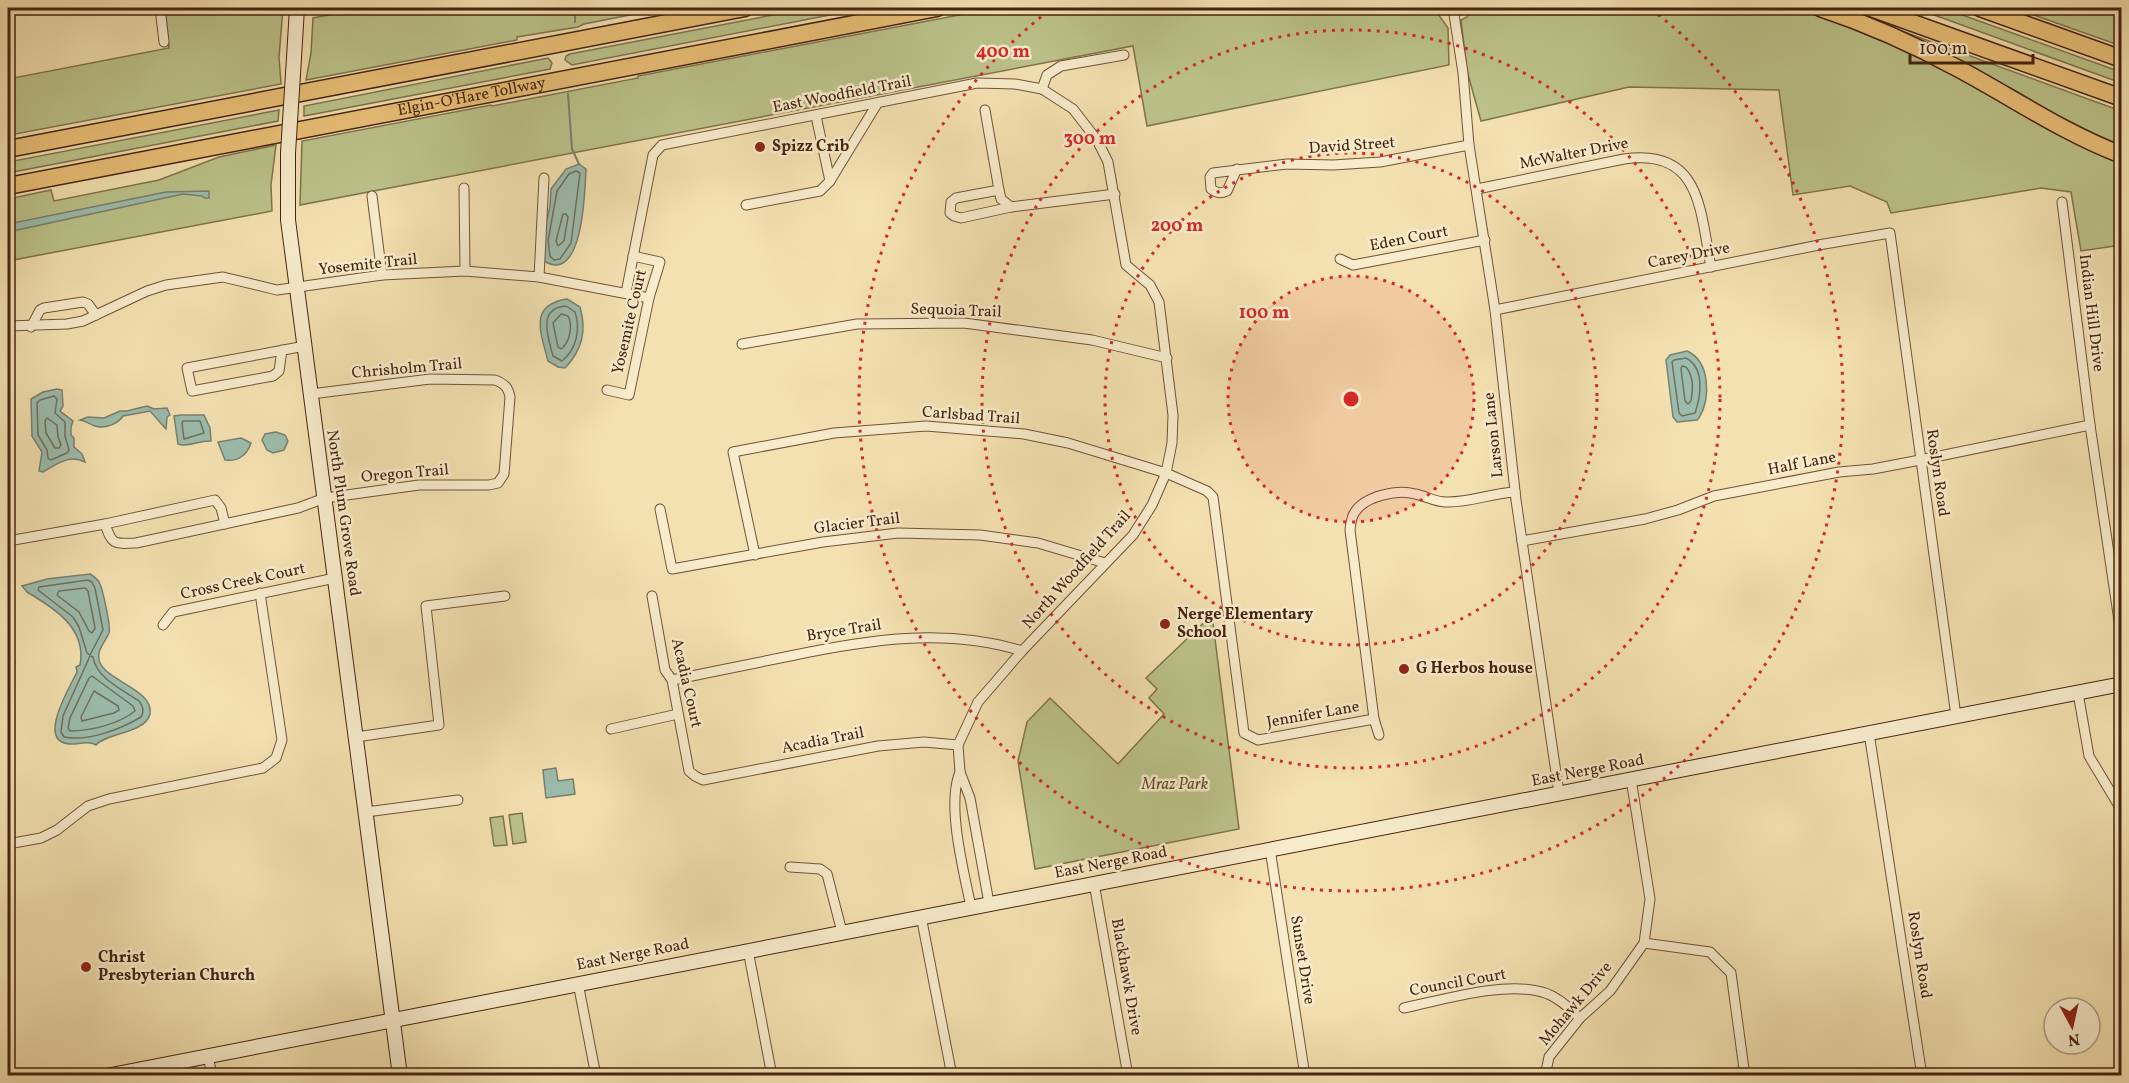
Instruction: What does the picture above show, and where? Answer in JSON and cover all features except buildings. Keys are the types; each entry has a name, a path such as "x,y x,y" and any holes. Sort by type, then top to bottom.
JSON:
{"highway":[{"path":"8,149 746,8"},
{"name":"Elgin-O'Hare Tollway","path":"8,186 937,8"},
{"path":"1820,8 1867,25 1929,54 2071,132 2121,155"},
{"path":"1872,8 2121,98"},
{"path":"1980,8 2121,59"}],"main road":[{"name":"North Plum Grove Road","path":"297,8 288,153 288,220 400,1076"},
{"name":"East Nerge Road","path":"106,1076 208,1054 394,1020 2121,684"}],"street":[{"path":"160,8 164,42"},
{"name":"Larson Lane","path":"1453,8 1463,73 1469,145 1495,310 1515,492 1559,793"},
{"path":"1042,89 1047,75 1061,66 1124,55"},
{"name":"East Woodfield Trail","path":"653,155 662,146 978,83 1015,84 1042,89"},
{"name":"North Woodfield Trail","path":"989,903 970,798 960,772 958,745 978,702 1022,651 1121,549 1142,522 1166,473 1172,443 1173,415 1157,297 1150,285 1129,269 1125,260 1108,162 1097,140 1073,109 1042,89"},
{"path":"746,205 820,191 830,181 877,104"},
{"path":"985,110 999,190 1002,199 1011,207"},
{"path":"816,116 830,181"},
{"name":"David Street","path":"1237,169 1287,164 1333,165 1380,162 1469,145"},
{"name":"Yosemite Court","path":"626,293 653,155"},
{"name":"McWalter Drive","path":"1477,189 1624,159 1645,156 1662,159 1679,169 1694,189 1711,267"},
{"path":"539,277 544,177"},
{"path":"464,188 465,271"},
{"path":"999,190 956,198 951,202 950,213 961,218 1011,207 1115,194"},
{"path":"372,196 382,275"},
{"name":"Indian Hill Drive","path":"2062,202 2090,425 2121,641"},
{"name":"Carey Drive","path":"1495,310 1890,233"},
{"name":"Roslyn Road","path":"1890,233 1956,716"},
{"name":"Eden Court","path":"1340,259 1353,265 1485,240"},
{"name":"Yosemite Court","path":"607,390 629,395 660,262 633,256"},
{"name":"Yosemite Trail","path":"8,326 67,324 96,315 147,291 193,280 223,277 277,290 382,275 465,271 539,277 650,298"},
{"path":"31,327 40,310 44,308 83,302 88,304 96,315"},
{"name":"Sequoia Trail","path":"742,344 857,324 964,323 1092,340 1167,358"},
{"path":"282,350 279,370 273,376 192,391 187,368 282,350 305,346"},
{"name":"Chrisholm Trail","path":"311,394 430,379 495,380 504,384 508,388 510,397 507,462 504,474 498,483 489,485"},
{"name":"Half Lane","path":"1522,542 1645,519 1678,510 1714,496 1839,472 1873,469 2090,425"},
{"name":"Carlsbad Trail","path":"755,555 733,452 834,433 926,426 1024,434 1068,443 1166,473"},
{"name":"Jennifer Lane","path":"1166,473 1207,491 1213,497 1244,733 1258,740 1374,719 1350,530 1356,510 1364,503 1378,497 1402,493 1414,493 1445,502 1458,502 1515,492"},
{"name":"Oregon Trail","path":"105,524 111,540 117,544 136,543 298,508 325,498 419,485 489,485"},
{"path":"8,541 105,524 215,500 221,508 225,524"},
{"name":"Glacier Trail","path":"660,509 672,569 874,535 947,533 1038,543 1106,563"},
{"name":"Cross Creek Court","path":"163,625 173,612 336,578"},
{"path":"8,844 41,838 57,830 88,806 109,799 263,768 276,758 282,740 260,594"},
{"path":"356,737 439,725 426,606 505,596"},
{"name":"Acadia Court","path":"652,596 665,670 672,680 689,771 695,776"},
{"name":"Bryce Trail","path":"672,680 827,648 881,640 927,637 968,640 1003,645 1022,651"},
{"path":"2078,693 2089,756 2121,811"},
{"path":"610,729 678,714"},
{"path":"1374,719 1379,735"},
{"name":"Roslyn Road","path":"1869,733 1922,1076"},
{"name":"Acadia Trail","path":"695,776 703,780 878,746 924,742 958,745"},
{"name":"North Woodfield Trail","path":"960,772 956,781 956,825 971,907"},
{"name":"Mohawk Drive","path":"1545,1076 1549,1057 1580,1018 1610,991 1644,943 1650,899 1631,779"},
{"path":"366,812 458,800"},
{"name":"Sunset Drive","path":"1270,849 1305,1076"},
{"path":"790,867 820,869 827,874 842,932"},
{"name":"Blackhawk Drive","path":"1094,883 1128,1076"},
{"path":"921,916 952,1076"},
{"path":"1644,943 1710,952 1731,973 1745,1076"},
{"path":"748,950 772,1076"},
{"path":"578,983 596,1076"},
{"name":"Council Court","path":"1404,1008 1511,988 1542,992 1553,996 1580,1018"},
{"path":"208,1054 212,1076"}],"green space":[{"path":"165,8 283,8 279,57 281,84 10,135 8,79 169,48"},
{"path":"365,8 684,8 648,15 645,12 578,27 517,37 517,40 306,80 311,53 313,18"},
{"path":"809,8 866,8 572,65 565,60 570,54"},
{"path":"996,8 1437,8 1438,14 1448,28 1449,65 1147,126 1133,46 300,205 302,141"},
{"path":"1472,8 1802,8 1917,54 2101,155 2121,163 2121,245 2081,251 2071,192 2041,188 1891,213 1887,202 1850,186 1793,195 1779,90 1629,87 1481,121 1467,71 1461,20 1467,17"},
{"path":"1915,8 1943,8 2121,72 2121,83"},
{"path":"2014,8 2108,8 2121,12 2121,46"},
{"path":"1866,18 2121,111 2121,148 2111,144"},
{"path":"548,58 552,63 550,69 304,116 304,106"},
{"path":"279,110 278,121 8,173 8,162"},
{"path":"276,145 271,185 272,211 8,261 8,199 51,190 54,201 159,180 219,157"},
{"name":"Mraz Park","path":"1212,615 1239,829 1035,869 1018,761 1027,722 1050,698 1118,764 1164,714 1149,698 1157,689 1146,678"},
{"path":"522,813 526,842 513,844 509,815"},
{"path":"503,816 507,845 494,846 490,818"}],"water":[{"path":"579,164 586,169 583,214 574,248 567,260 557,265 544,261 542,241 550,206 551,189 566,169"},
{"path":"209,191 209,198 183,194 8,232 8,224 166,192"},
{"path":"567,299 580,307 583,332 576,354 565,368 548,361 540,322 547,307"},
{"path":"1687,351 1695,356 1704,371 1707,391 1699,418 1677,422 1673,417 1666,360 1670,355"},
{"path":"62,390 63,406 60,411 73,421 71,435 74,438 74,447 82,454 85,462 68,460 43,472 39,471 42,452 32,436 31,399 43,392"},
{"path":"147,406 154,409 167,408 170,415 167,417 166,429 150,411 123,416 115,423 103,427 80,420 88,417 104,418 120,411"},
{"path":"204,415 210,428 211,441 178,444 174,416"},
{"path":"276,432 285,435 288,441 284,450 273,453 267,450 262,440 265,434"},
{"path":"241,438 251,443 247,451 238,459 225,460 218,442"},
{"path":"90,574 100,584 109,624 109,633 99,655 100,663 112,676 145,699 150,714 141,725 96,745 92,743 68,744 57,738 55,730 59,709 77,672 76,667 80,665 81,652 78,640 73,630 57,612 27,592 22,586 47,579"},
{"path":"556,768 558,781 573,779 575,794 546,798 543,770"}],"waterway":[{"path":"575,8 575,22"},
{"path":"568,94 572,149 579,164"}],"place":[{"name":"Spizz Crib","path":"760,147"},
{"name":"Nerge Elementary School","path":"1165,624"},
{"name":"G Herbos house","path":"1404,669"},
{"name":"Christ Presbyterian Church","path":"86,967"}]}
